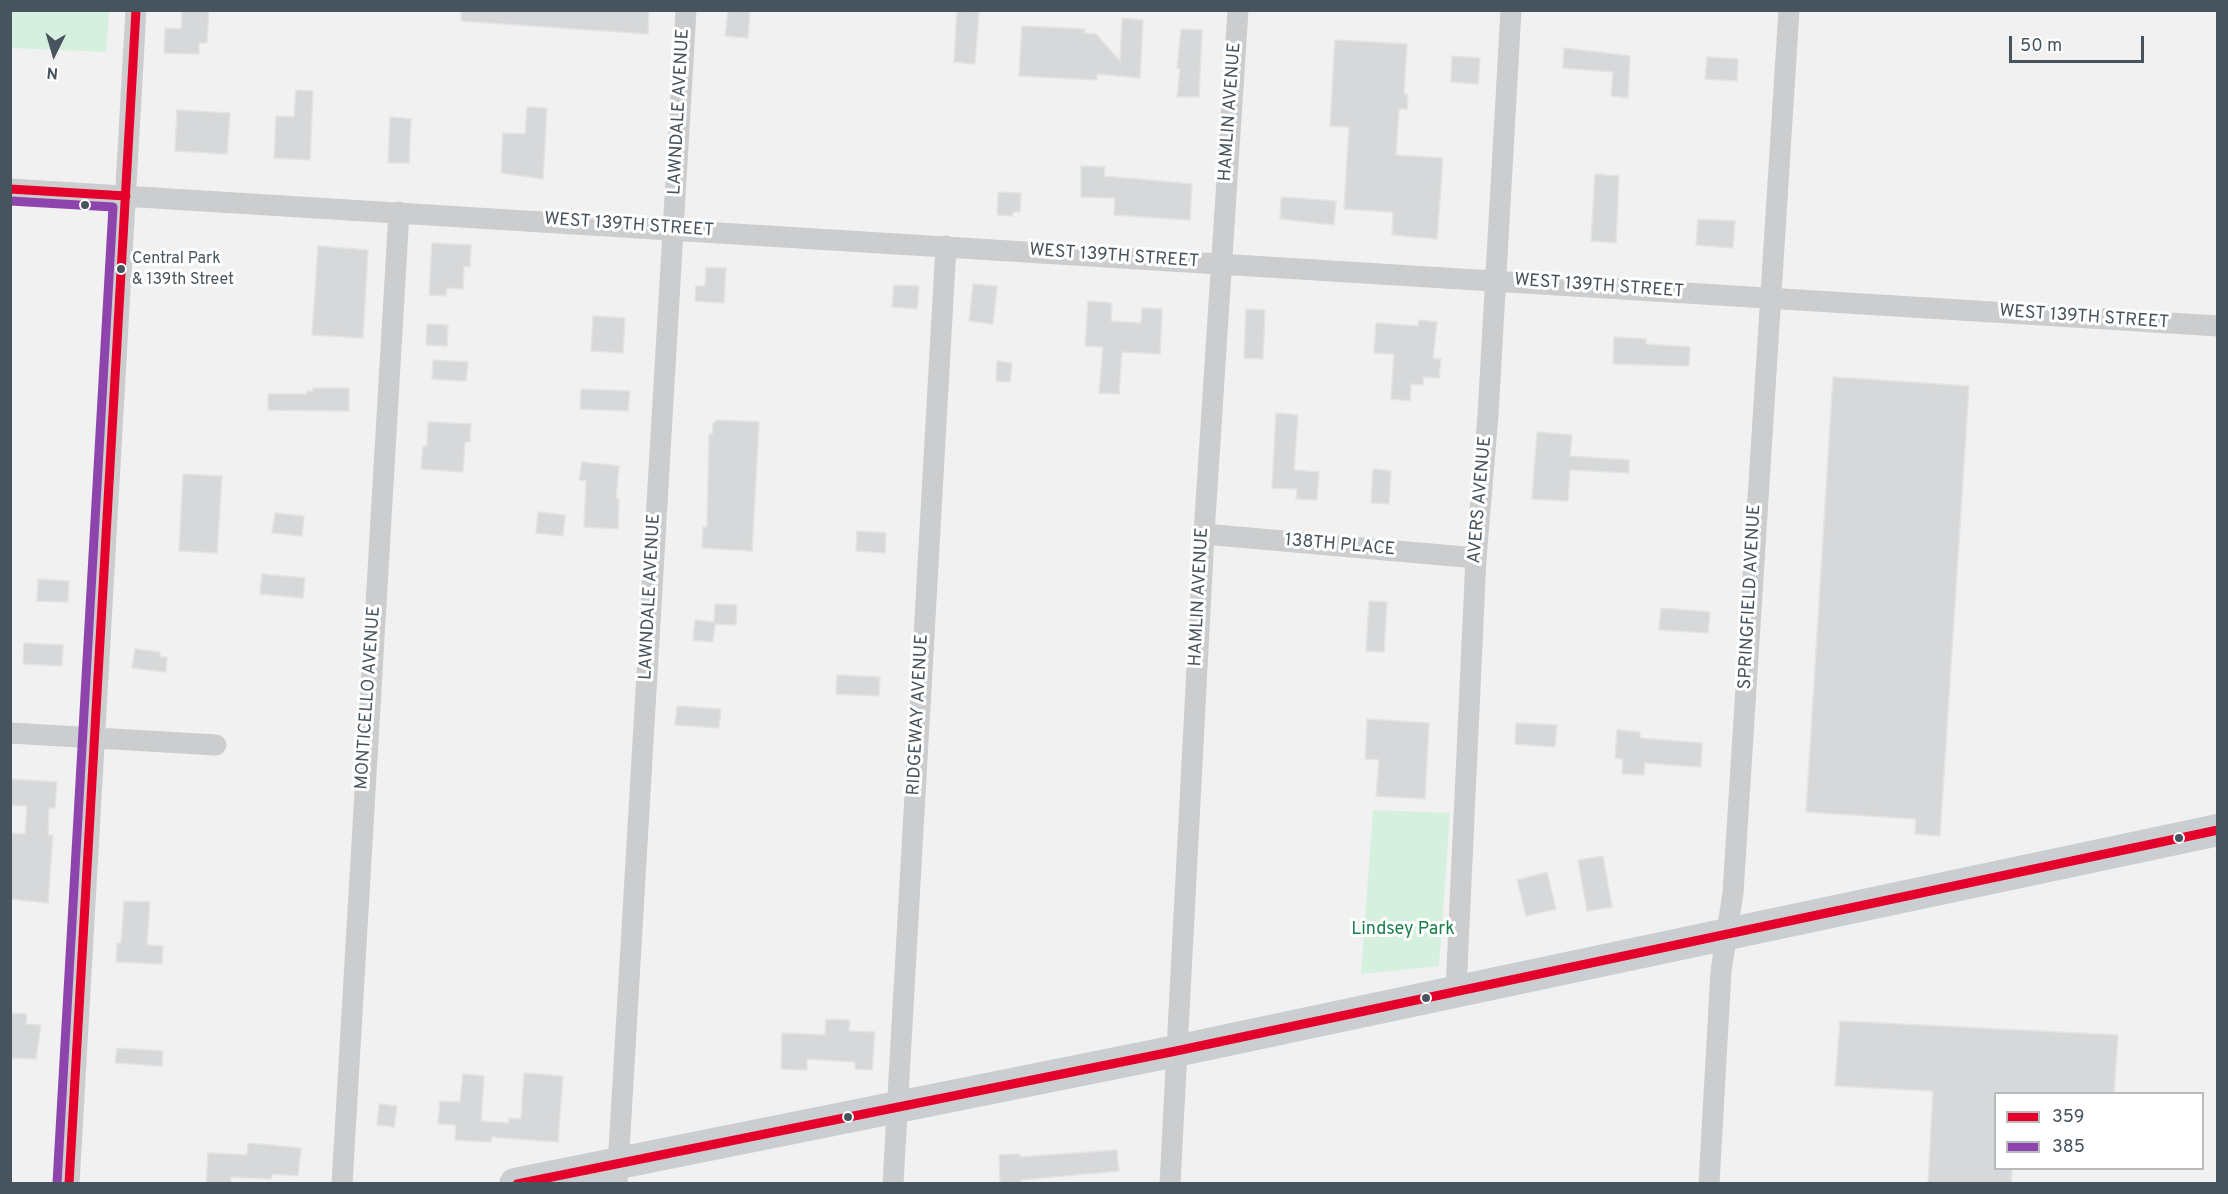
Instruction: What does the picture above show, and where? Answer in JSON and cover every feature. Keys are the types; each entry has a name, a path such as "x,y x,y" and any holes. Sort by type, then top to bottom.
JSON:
{"main road":[{"path":"515,1184 618,1173 897,1108 2217,830"}],"street":[{"path":"69,1184 136,10"},
{"name":"LAWNDALE AVENUE","path":"618,1173 686,10"},
{"name":"HAMLIN AVENUE","path":"1170,1184 1204,534 1238,10"},
{"name":"AVERS AVENUE","path":"1456,990 1476,558 1496,281 1511,10"},
{"name":"SPRINGFIELD AVENUE","path":"1709,1184 1721,971 1733,893 1789,10"},
{"name":"WEST 139TH STREET","path":"10,189 2217,326"},
{"name":"MONTICELLO AVENUE","path":"342,1184 399,212"},
{"name":"RIDGEWAY AVENUE","path":"893,1184 946,246"},
{"name":"138TH PLACE","path":"1204,534 1476,558"},
{"path":"10,733 216,745"}],"green space":[{"path":"11,10 109,11 106,52 11,48"},
{"name":"Lindsey Park","path":"1373,810 1450,813 1439,966 1361,974"}],"building":[{"path":"182,10 209,10 207,43 199,43 199,54 164,53 165,28 181,29"},
{"path":"461,10 649,10 648,34 461,21"},
{"path":"728,10 750,10 748,38 725,36"},
{"path":"957,10 979,12 975,64 954,62"},
{"path":"1122,18 1143,20 1140,78 1097,74 1097,80 1019,76 1022,26 1085,29 1084,33 1096,34 1120,61"},
{"path":"1181,29 1202,30 1199,97 1177,97"},
{"path":"1335,40 1407,44 1404,94 1408,94 1407,109 1399,109 1396,155 1443,158 1437,239 1392,235 1393,212 1344,209 1349,127 1330,126"},
{"path":"1564,48 1630,56 1628,98 1611,96 1613,72 1563,68"},
{"path":"1452,56 1480,58 1478,84 1451,82"},
{"path":"1707,57 1738,59 1737,81 1705,79"},
{"path":"296,90 313,91 310,160 274,158 276,116 294,117"},
{"path":"527,107 547,108 543,179 501,173 503,133 525,134"},
{"path":"177,110 230,113 227,154 175,151"},
{"path":"390,117 411,119 409,163 388,163"},
{"path":"1081,166 1105,167 1104,176 1192,184 1190,220 1114,215 1115,198 1081,197"},
{"path":"1595,174 1619,176 1616,243 1591,241"},
{"path":"998,192 1021,193 1020,212 1013,212 1012,216 997,215"},
{"path":"1281,197 1336,201 1334,225 1280,219"},
{"path":"1698,219 1735,221 1733,248 1696,245"},
{"path":"432,243 471,245 470,267 464,266 463,289 447,288 446,296 429,295"},
{"path":"318,246 368,250 363,338 312,335"},
{"path":"706,267 726,268 724,303 695,301 696,286 705,286"},
{"path":"973,284 997,286 993,324 969,321"},
{"path":"894,285 919,286 917,309 892,307"},
{"path":"1088,301 1112,303 1111,321 1141,323 1142,308 1162,309 1160,354 1122,352 1119,394 1099,393 1103,347 1085,346"},
{"path":"1246,309 1265,310 1263,359 1244,358"},
{"path":"593,316 625,318 623,353 591,351"},
{"path":"1419,320 1437,322 1433,358 1441,359 1439,378 1424,377 1423,385 1411,384 1410,401 1391,399 1394,354 1374,353 1376,323 1418,326"},
{"path":"427,324 448,325 447,346 426,345"},
{"path":"1614,337 1646,339 1646,344 1690,347 1689,366 1613,364"},
{"path":"433,360 468,362 466,381 432,379"},
{"path":"997,361 1012,363 1010,382 996,381"},
{"path":"1833,377 1969,386 1940,836 1915,834 1916,819 1806,812"},
{"path":"313,388 349,388 349,411 268,410 268,394 307,394 307,391 313,392"},
{"path":"581,389 630,391 628,411 580,409"},
{"path":"1276,413 1298,415 1294,470 1319,472 1317,500 1296,499 1297,489 1272,488"},
{"path":"718,420 759,422 752,551 702,548 703,527 707,527 709,434 712,435 713,423"},
{"path":"428,422 471,424 470,442 465,442 463,472 421,469 423,446 427,446"},
{"path":"1537,432 1572,435 1570,456 1629,460 1629,473 1570,470 1568,501 1532,499"},
{"path":"582,462 619,466 616,499 619,499 618,529 584,527 586,481 579,480"},
{"path":"1373,469 1391,471 1389,504 1371,503"},
{"path":"183,474 222,476 217,553 179,551"},
{"path":"538,512 565,515 563,536 536,533"},
{"path":"275,513 304,516 302,536 272,533"},
{"path":"857,531 886,533 885,553 856,551"},
{"path":"262,574 305,578 303,598 260,594"},
{"path":"38,579 69,581 68,602 37,601"},
{"path":"1369,601 1387,602 1384,652 1366,651"},
{"path":"715,604 737,605 736,625 715,624 713,642 693,640 695,620 714,622"},
{"path":"1661,608 1710,612 1708,633 1659,630"},
{"path":"24,643 63,645 62,666 23,664"},
{"path":"135,649 160,652 160,657 167,657 166,672 132,668"},
{"path":"837,675 880,677 879,696 836,694"},
{"path":"677,706 721,709 719,728 675,725"},
{"path":"1367,719 1429,723 1425,799 1376,796 1379,760 1365,759"},
{"path":"1516,723 1557,725 1555,747 1515,744"},
{"path":"1617,730 1640,732 1640,738 1702,743 1701,767 1645,763 1644,775 1622,774 1623,759 1615,758"},
{"path":"10,779 57,782 55,808 49,808 48,835 53,835 48,903 10,899 10,833 25,834 27,806 10,805"},
{"path":"1603,856 1612,907 1587,911 1578,860"},
{"path":"1547,872 1556,909 1526,916 1517,880"},
{"path":"124,901 150,902 147,945 163,946 162,964 116,962 117,943 121,943"},
{"path":"10,1013 27,1014 26,1024 41,1025 36,1059 10,1058"},
{"path":"826,1019 850,1020 849,1031 875,1032 872,1070 855,1069 855,1062 807,1059 807,1070 781,1069 782,1033 825,1035"},
{"path":"1840,1021 2118,1035 2114,1092 1994,1092 1994,1170 2012,1170 2011,1184 1928,1184 1933,1091 1835,1086"},
{"path":"117,1048 163,1051 162,1066 115,1063"},
{"path":"524,1073 563,1076 558,1142 492,1137 491,1142 455,1140 456,1125 438,1124 440,1101 460,1102 463,1074 484,1076 481,1121 509,1123 509,1118 521,1119"},
{"path":"379,1104 397,1106 394,1127 377,1125"},
{"path":"248,1143 301,1148 298,1176 272,1174 271,1179 231,1177 231,1184 206,1184 208,1153 247,1155"},
{"path":"1117,1150 1119,1171 1021,1180 1021,1184 1000,1184 999,1155 1020,1154 1020,1157"}],"transit line":[{"name":"359","path":"69,1184 136,10"},
{"name":"359","path":"10,189 126,196"},
{"name":"385","path":"10,201 113,207 57,1183"},
{"name":"359","path":"517,1184 1176,1051 2218,830"}],"place":[{"name":"Central Park & 139th Street","path":"121,269"}]}
